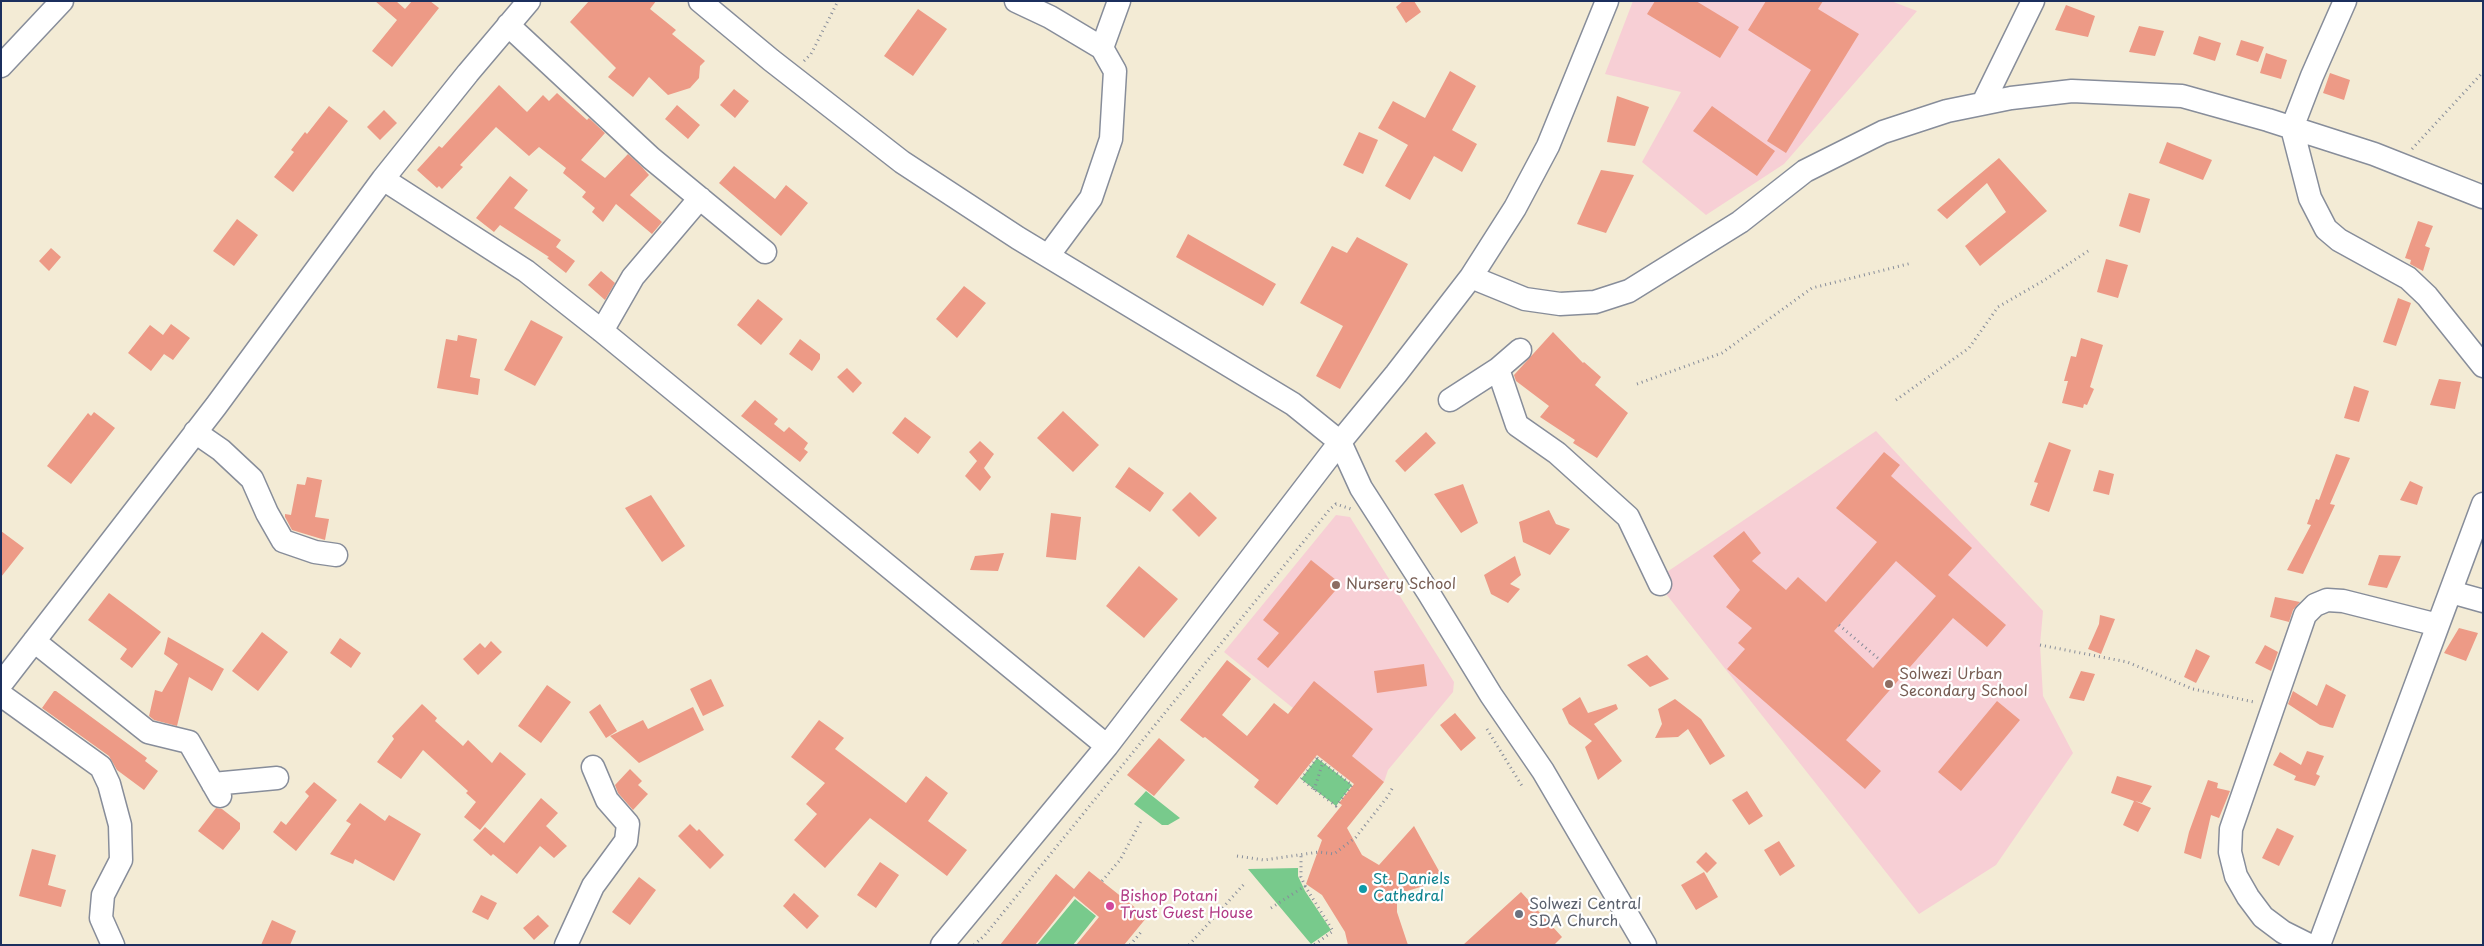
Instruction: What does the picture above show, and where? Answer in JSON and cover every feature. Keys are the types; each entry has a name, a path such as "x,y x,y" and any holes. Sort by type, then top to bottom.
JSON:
{"street":[{"path":"1,66 62,1"},
{"path":"1,684 195,432 382,179 529,1"},
{"path":"700,1 791,76 902,162 1048,256 1293,404 1340,442 1361,488 1491,695 1543,771 1645,945"},
{"path":"1016,1 1050,17 1102,48 1115,71 1111,138 1091,198 1048,256"},
{"path":"1102,48 1119,1"},
{"path":"942,945 1108,746 1340,442 1396,374 1470,277 1516,208 1548,146 1607,1"},
{"path":"1983,103 2033,1"},
{"path":"2345,1 2312,76 2292,128 2310,198 2326,229 2339,240 2408,278 2434,303 2483,366"},
{"path":"508,25 651,158 765,252"},
{"path":"1470,277 1525,300 1560,304 1595,302 1629,291 1740,222 1805,171 1883,132 1947,111 1983,103 2072,91 2172,95 2190,98 2292,128 2401,164 2483,198"},
{"path":"382,179 526,271 602,331 1108,746"},
{"path":"602,331 632,277 700,198"},
{"path":"1450,400 1498,369 1520,350"},
{"path":"1498,369 1517,425 1557,453 1628,517 1660,584"},
{"path":"195,432 221,450 252,478 267,513 283,541 315,552 336,555"},
{"path":"2319,945 2483,504"},
{"path":"2451,592 2483,601"},
{"path":"2309,945 2283,932 2263,917 2248,897 2236,876 2230,852 2232,829 2305,615 2315,606 2327,600 2344,600 2438,624"},
{"path":"34,641 148,732 189,742 216,790 277,778"},
{"path":"1,695 101,767 109,784 120,825 121,860 104,895 101,918 113,945"},
{"path":"566,945 593,886 626,841 628,824 607,800 593,767"}],"path":[{"path":"791,76 811,54 838,1"},
{"path":"2401,164 2422,136 2483,72"},
{"path":"1896,400 1969,348 1998,307 2043,281 2091,248"},
{"path":"1637,384 1722,352 1812,288 1912,263"},
{"path":"974,945 991,927 1330,509 1336,504 1352,509"},
{"path":"1839,625 1880,660"},
{"path":"2040,645 2127,662 2193,690 2274,707"},
{"path":"1486,727 1522,786"},
{"path":"1317,758 1352,785 1336,806 1314,790 1301,779 1317,758"},
{"path":"1314,790 1322,762"},
{"path":"1237,856 1264,860 1319,852 1334,854 1347,845 1388,796 1393,787"},
{"path":"1102,881 1120,860 1141,821"},
{"path":"1301,855 1301,877 1333,931 1314,945"},
{"path":"1189,945 1245,883"},
{"path":"1271,908 1305,886"},
{"path":"1130,945 1142,931"}],"shaded area":[{"path":"1633,1 1891,1 1917,11 1784,164 1706,215 1642,162 1681,92 1605,74"},
{"name":"Solwezi Urban Secondary School","path":"1876,431 2043,611 2040,645 2043,696 2073,753 1996,865 1919,914 1655,580"},
{"name":"Nursery School","path":"1336,515 1350,517 1454,682 1453,692 1388,770 1384,782 1224,652"}],"green space":[{"path":"1317,758 1352,785 1336,806 1301,779"},
{"path":"1146,791 1180,818 1168,825 1162,825 1134,804"},
{"path":"1298,868 1298,876 1305,891 1331,930 1311,944 1248,869"},
{"path":"1075,899 1096,916 1073,945 1037,945"}],"building":[{"path":"375,1 396,1 405,9 412,1 430,1 439,8 392,67 372,51 397,20"},
{"path":"589,1 656,1 650,9 676,30 672,34 705,61 700,66 699,78 690,88 668,95 649,77 633,97 608,77 616,68 570,22"},
{"path":"1403,1 1414,1 1421,12 1406,23 1396,7"},
{"path":"1655,1 1696,1 1739,27 1720,58 1647,14"},
{"path":"1766,1 1823,1 1818,9 1859,34 1786,153 1767,141 1811,70 1748,30"},
{"path":"2066,5 2095,16 2088,37 2055,30"},
{"path":"918,9 947,29 913,76 884,56"},
{"path":"2139,26 2164,31 2155,56 2129,52"},
{"path":"2199,36 2221,43 2215,61 2193,54"},
{"path":"2241,40 2264,47 2258,62 2236,55"},
{"path":"2266,53 2287,60 2281,79 2260,73"},
{"path":"1450,71 1476,86 1452,130 1477,144 1462,172 1434,156 1410,200 1385,186 1408,145 1378,128 1393,101 1425,118"},
{"path":"2330,73 2350,80 2344,100 2323,93"},
{"path":"499,85 527,112 543,95 549,101 557,93 587,120 589,118 605,133 581,160 605,178 628,154 642,167 649,175 630,195 662,222 652,234 616,204 603,222 592,212 595,208 582,197 586,192 563,173 566,168 539,147 529,156 496,127 460,165 463,167 442,189 439,186 437,188 417,170 439,146 442,148"},
{"path":"734,89 749,101 735,118 720,105"},
{"path":"1617,96 1649,107 1635,146 1607,142"},
{"path":"677,105 700,125 688,139 665,119"},
{"path":"329,106 348,121 293,192 274,177 294,152 291,150 305,132 307,134"},
{"path":"1712,106 1775,151 1757,176 1693,131"},
{"path":"384,110 397,123 380,140 367,127"},
{"path":"1359,132 1378,140 1363,174 1343,165"},
{"path":"2167,142 2212,160 2203,180 2159,163"},
{"path":"1999,158 2047,211 1980,266 1965,246 2006,212 1987,183 1947,219 1937,210"},
{"path":"734,166 775,199 786,185 808,203 781,236 719,183"},
{"path":"1601,170 1634,175 1606,233 1577,224"},
{"path":"510,176 528,190 514,208 561,240 556,247 575,261 566,273 547,258 549,257 500,225 494,232 476,218"},
{"path":"2129,193 2150,199 2140,233 2119,226"},
{"path":"237,219 258,235 234,266 213,251"},
{"path":"2418,221 2433,226 2425,246 2430,248 2423,271 2410,264 2411,260 2405,258"},
{"path":"1188,234 1276,284 1263,306 1176,257"},
{"path":"1357,237 1408,264 1340,389 1316,376 1343,326 1300,303 1332,246 1347,253"},
{"path":"51,248 61,257 49,271 39,261"},
{"path":"2106,259 2128,265 2118,298 2097,292"},
{"path":"601,271 615,283 605,300 588,285"},
{"path":"964,286 986,303 957,338 936,319"},
{"path":"2398,298 2411,303 2396,346 2383,342"},
{"path":"758,299 783,319 761,345 737,325"},
{"path":"531,320 563,337 535,386 504,370"},
{"path":"171,324 190,338 173,360 164,354 151,371 128,353 150,325 163,335"},
{"path":"1553,332 1583,363 1601,377 1595,385 1628,413 1597,458 1573,443 1575,440 1540,417 1549,406 1516,381 1514,375"},
{"path":"458,335 477,339 470,377 480,379 478,395 437,388 446,339 457,341"},
{"path":"2081,338 2103,345 2090,387 2094,389 2087,405 2084,404 2083,408 2062,403 2068,381 2064,381 2071,356 2076,357"},
{"path":"800,339 820,354 820,359 812,371 789,354"},
{"path":"847,368 862,383 853,393 837,377"},
{"path":"2439,379 2461,382 2455,409 2430,405"},
{"path":"2354,386 2369,391 2359,422 2344,418"},
{"path":"755,400 778,419 774,424 784,432 789,427 808,443 804,449 808,452 800,462 741,416"},
{"path":"1063,411 1099,445 1073,472 1037,438"},
{"path":"94,412 115,428 71,484 47,466 88,413 91,416"},
{"path":"905,417 931,437 918,454 892,433"},
{"path":"1426,432 1436,443 1405,472 1395,461"},
{"path":"980,441 994,454 984,468 991,477 980,491 965,476 977,461 969,452"},
{"path":"2049,442 2071,450 2049,512 2030,505 2038,483 2034,482"},
{"path":"1884,452 1900,465 1891,476 1972,548 1948,575 2006,625 1987,647 1953,618 1846,740 1881,771 1865,789 1727,669 1745,649 1738,643 1752,628 1726,607 1740,590 1713,556 1744,531 1761,553 1752,561 1786,590 1798,577 1826,602 1877,542 1836,508","holes":["1896,561 1936,596 1873,668 1834,631"]},
{"path":"2336,454 2350,458 2330,504 2335,505 2303,574 2287,570 2311,525 2307,524 2316,499 2319,500"},
{"path":"1129,467 1164,493 1150,512 1115,487"},
{"path":"2099,470 2114,474 2109,495 2093,491"},
{"path":"307,477 322,480 315,517 329,519 325,540 292,530 285,517 285,514 291,515 297,484 305,485"},
{"path":"2410,481 2423,487 2417,505 2400,500"},
{"path":"1463,484 1478,523 1461,533 1434,494"},
{"path":"1190,492 1217,518 1199,537 1172,510"},
{"path":"651,495 685,546 662,562 625,508"},
{"path":"1549,510 1556,524 1570,529 1550,555 1523,542 1519,522"},
{"path":"1051,513 1081,517 1076,560 1046,557"},
{"path":"1,531 24,548 1,577"},
{"path":"1004,553 998,571 970,570 975,556"},
{"path":"2379,555 2401,556 2387,588 2368,585"},
{"path":"1515,556 1521,575 1510,584 1520,589 1508,603 1491,594 1484,575"},
{"path":"1311,560 1341,584 1268,668 1257,659 1279,633 1263,620"},
{"path":"1139,566 1178,599 1144,638 1106,606"},
{"path":"109,593 161,632 132,668 120,659 127,649 88,620"},
{"path":"2275,597 2300,602 2293,610 2289,622 2270,617"},
{"path":"2100,615 2115,619 2101,654 2088,649 2099,624"},
{"path":"2459,628 2478,633 2466,661 2444,653"},
{"path":"262,632 288,652 258,691 232,671"},
{"path":"168,637 224,669 212,691 189,677 177,726 154,720 149,716 155,690 162,692 178,664 164,654"},
{"path":"340,638 361,653 351,668 330,653"},
{"path":"491,641 502,652 478,675 463,659 480,643 485,648"},
{"path":"2265,645 2278,652 2271,671 2255,663"},
{"path":"2196,649 2210,656 2196,683 2184,677"},
{"path":"1647,655 1669,679 1650,687 1627,665"},
{"path":"1227,660 1251,679 1222,715 1247,736 1274,703 1288,714 1314,681 1373,729 1352,756 1384,782 1347,828 1362,855 1379,865 1414,826 1444,880 1397,894 1397,912 1408,945 1348,945 1345,932 1322,895 1306,884 1322,840 1317,836 1342,805 1339,803 1354,784 1317,755 1277,805 1254,787 1259,780 1205,737 1203,738 1180,720"},
{"path":"1424,664 1427,686 1377,693 1374,671"},
{"path":"2081,671 2095,674 2084,701 2069,698"},
{"path":"711,679 724,706 703,716 690,689"},
{"path":"2326,684 2346,695 2333,728 2320,725 2288,704 2293,691 2317,706"},
{"path":"547,685 571,702 541,743 518,726"},
{"path":"54,691 147,758 145,761 158,771 144,790 117,770 109,756 42,708"},
{"path":"1580,697 1588,713 1616,704 1618,709 1594,724 1622,761 1598,780 1585,747 1592,741 1569,724 1562,709"},
{"path":"1675,699 1701,719 1725,756 1710,765 1688,729 1678,737 1655,738 1662,724 1658,709"},
{"path":"1997,701 2020,720 1961,791 1938,772"},
{"path":"422,704 437,718 435,721 463,746 468,740 492,763 500,752 526,774 480,830 464,817 476,802 466,793 468,791 423,750 401,779 377,762 394,739 392,736"},
{"path":"600,704 617,731 606,738 589,712"},
{"path":"693,707 704,730 639,763 610,736 643,720 648,729"},
{"path":"1455,713 1476,738 1461,751 1440,725"},
{"path":"819,720 844,738 835,749 906,803 926,776 948,793 928,821 967,850 947,876 870,818 825,868 794,840 817,814 806,804 825,783 791,757"},
{"path":"1159,738 1185,760 1154,796 1127,775"},
{"path":"2307,751 2324,756 2316,774 2320,776 2315,786 2294,780 2296,776 2273,765 2280,752 2301,765"},
{"path":"630,769 642,781 638,785 648,794 633,810 618,793 615,785"},
{"path":"2117,776 2152,786 2142,803 2135,801 2151,808 2138,832 2123,825 2134,801 2111,793"},
{"path":"2208,780 2218,783 2217,788 2230,791 2219,818 2211,815 2201,859 2184,853 2189,832"},
{"path":"314,782 337,800 296,851 273,832 281,821 286,825 309,796 305,792"},
{"path":"1747,791 1763,816 1749,825 1732,800"},
{"path":"541,798 558,813 546,826 567,846 554,858 540,846 517,874 493,854 491,856 473,840 485,827 504,843"},
{"path":"360,803 385,821 389,815 421,834 394,881 355,859 353,864 330,854 351,824 346,821"},
{"path":"216,808 222,809 240,823 240,829 223,850 198,831"},
{"path":"690,824 697,831 699,829 724,855 710,869 678,836"},
{"path":"2277,828 2294,836 2279,866 2262,858"},
{"path":"1779,841 1795,866 1780,876 1764,850"},
{"path":"32,849 56,855 48,885 66,890 61,907 19,896"},
{"path":"1706,852 1717,863 1707,873 1696,862"},
{"path":"880,862 899,875 876,908 857,895"},
{"name":"Bishop Potani Trust Guest House","path":"1089,871 1147,917 1124,945 1076,945 1099,917 1074,896 1035,945 1000,945 1056,874 1074,889"},
{"path":"1704,872 1718,897 1696,910 1681,885"},
{"path":"639,877 656,890 630,925 612,912"},
{"name":"Solwezi Central SDA Church","path":"1521,892 1562,937 1554,945 1463,945"},
{"path":"794,893 819,916 807,929 783,906"},
{"path":"481,895 497,903 488,920 472,912"},
{"path":"538,915 549,926 534,940 523,928"},
{"path":"272,920 296,931 290,945 261,945"}],"place":[{"name":"Nursery School","path":"1336,585"},
{"name":"Solwezi Urban Secondary School","path":"1889,684"},
{"name":"St. Daniels Cathedral","path":"1363,889"},
{"name":"Bishop Potani Trust Guest House","path":"1110,906"},
{"name":"Solwezi Central SDA Church","path":"1519,914"}]}
